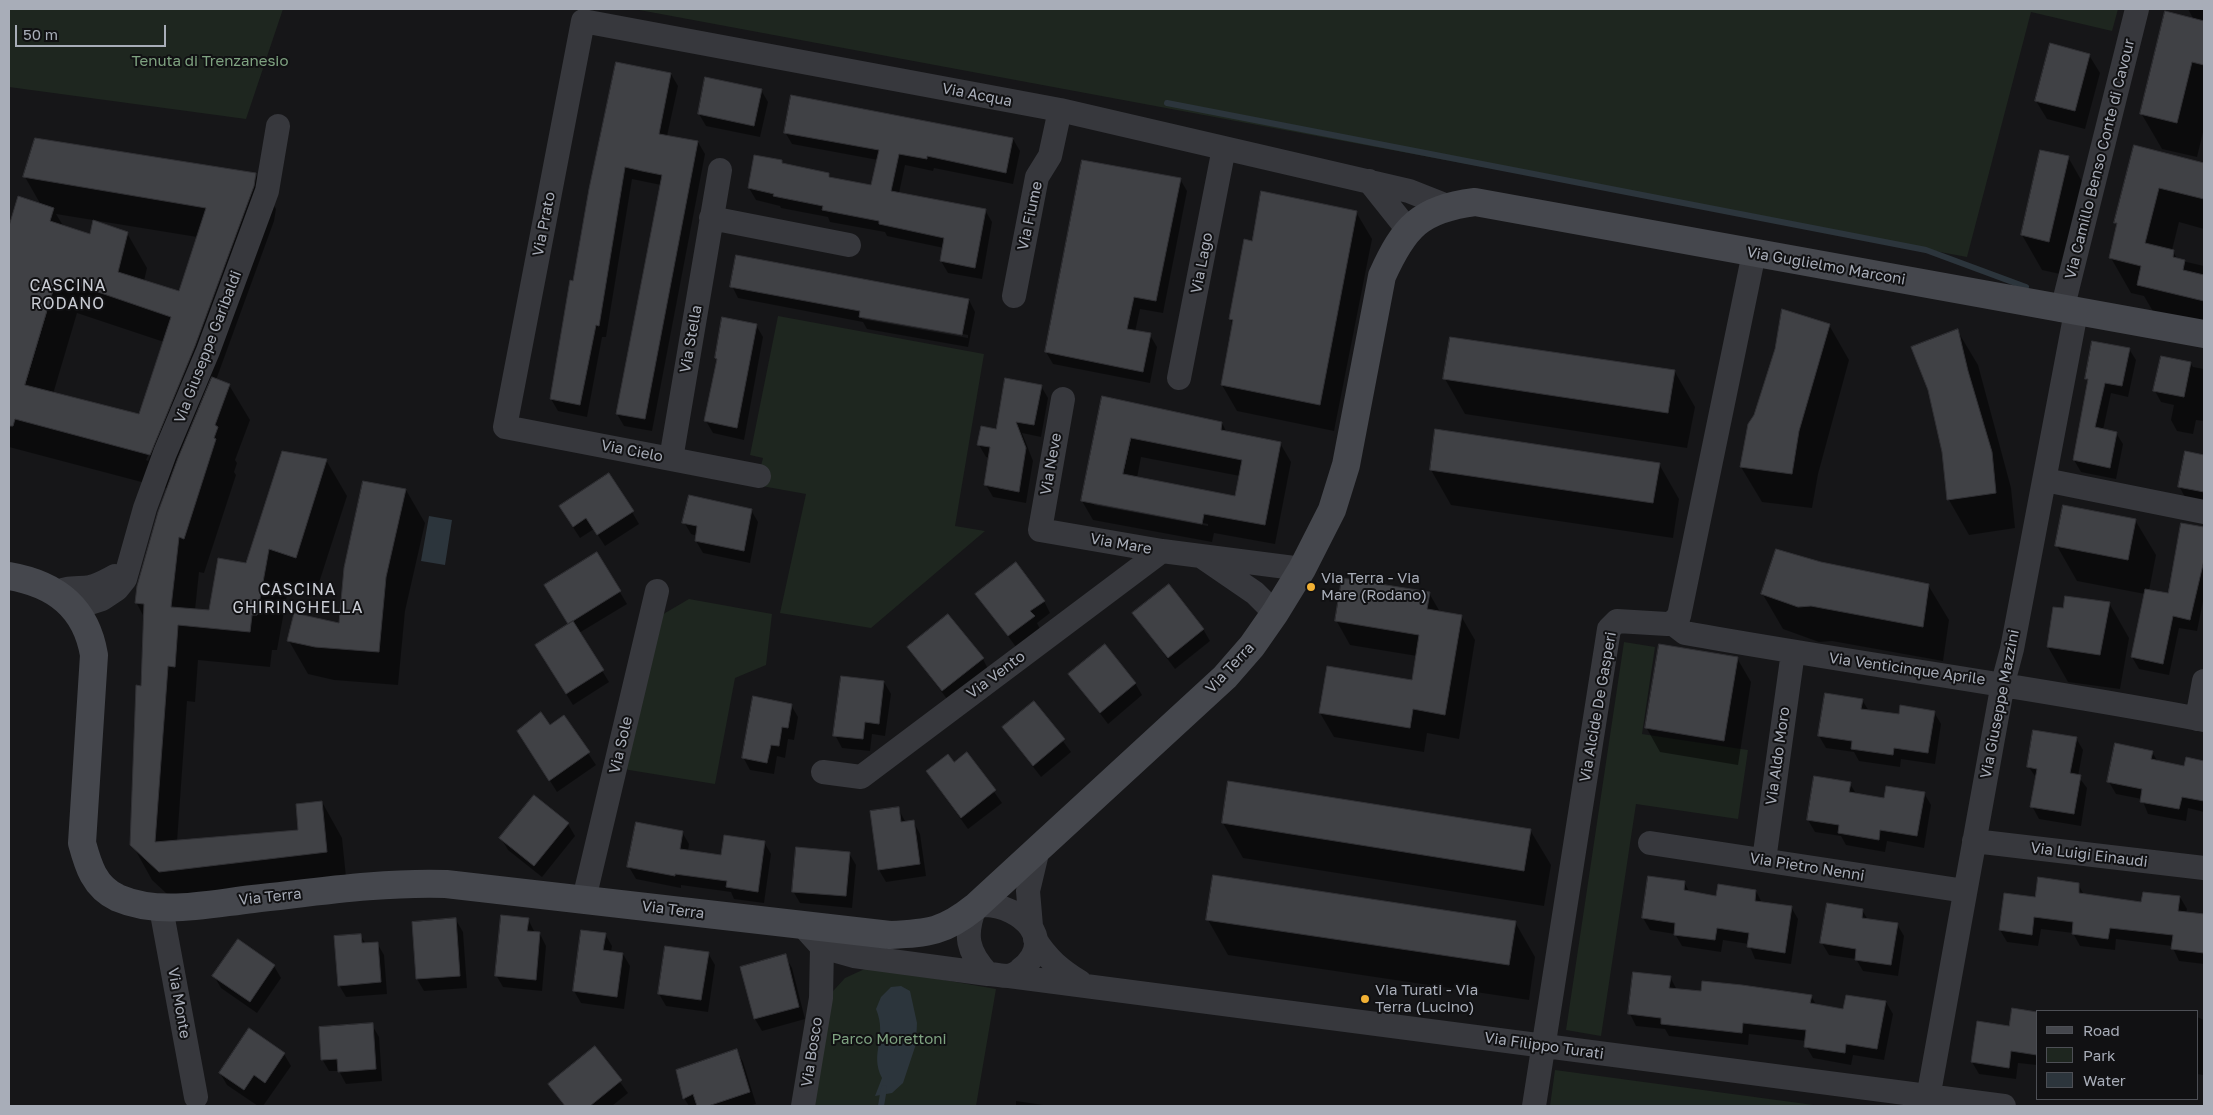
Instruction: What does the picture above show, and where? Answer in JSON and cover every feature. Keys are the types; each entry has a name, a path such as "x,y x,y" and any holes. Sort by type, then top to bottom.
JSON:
{"street":[{"name":"Via Camillo Benso Conte di Cavour","path":"2069,311 2137,9"},
{"name":"Via Acqua","path":"583,21 1060,110 1369,181 1409,191 1447,206"},
{"name":"Via Prato","path":"505,427 583,21"},
{"name":"Via Fiume","path":"1014,296 1037,177 1050,156 1060,110"},
{"name":"Via Giuseppe Garibaldi","path":"65,601 102,599 117,590 130,567 145,508 208,351 267,191 278,126"},
{"name":"Via Lago","path":"1179,378 1224,148"},
{"name":"Via Stella","path":"671,459 720,170"},
{"path":"1369,181 1408,230"},
{"name":"Via Guglielmo Marconi","path":"1447,206 1474,202 2204,334"},
{"name":"Via Terra","path":"65,601 85,623 94,655 82,843 89,868 99,885 116,897 162,908 415,883 485,887 584,898 890,936 928,933 948,926 975,907 1225,676 1252,646 1302,569 1332,510 1346,464 1382,276 1394,250 1408,230 1428,215 1447,206"},
{"path":"711,218 849,245"},
{"path":"1672,623 1681,611 1754,253"},
{"name":"Via Giuseppe Mazzini","path":"1928,1098 2003,683 2045,480 2069,311"},
{"name":"Via Neve","path":"1040,530 1063,399"},
{"name":"Via Cielo","path":"505,427 759,476"},
{"path":"2045,480 2204,512"},
{"name":"Via Mare","path":"1040,530 1202,557 1302,569"},
{"name":"Via Vento","path":"824,772 861,777 1162,551"},
{"name":"Via Mare","path":"1202,557 1256,593 1275,613"},
{"path":"9,576 36,583 65,601"},
{"name":"Via Sole","path":"584,898 657,591"},
{"name":"Via Alcide De Gasperi","path":"1534,1106 1609,629 1618,621 1672,623"},
{"name":"Via Venticinque Aprile","path":"1672,623 1685,633 1793,652 2003,683 2200,719"},
{"name":"Via Aldo Moro","path":"1764,860 1793,652"},
{"path":"2200,719 2204,680"},
{"name":"Via Luigi Einaudi","path":"1974,841 2204,868"},
{"name":"Via Pietro Nenni","path":"1650,843 1964,891"},
{"path":"803,926 822,946 854,956 999,975 1026,966 1034,949 1028,890 1038,849"},
{"path":"999,975 974,956 970,945 969,922 975,907 998,906 1010,909 1020,914 1033,932"},
{"name":"Via Monte","path":"162,908 196,1097"},
{"name":"Via Filippo Turati","path":"1033,932 1044,953 1054,965 1084,984"},
{"name":"Via Bosco","path":"804,1106 821,998 822,946"},
{"name":"Via Bosco","path":"821,998 840,969 854,956"},
{"name":"Via Filippo Turati","path":"999,975 1084,984 1928,1098 2004,1106"}],"green space":[{"name":"Tenuta di Trenzanesio","path":"9,9 283,9 246,119 9,87"},
{"path":"634,9 2118,9 2112,31 2031,12 1967,257"},
{"path":"778,316 984,354 955,526 985,531 871,628 780,613 806,494 756,485 763,458 750,455"},
{"path":"689,599 772,614 766,665 735,678 715,784 623,769 660,616"},
{"path":"1624,642 1655,647 1642,734 1748,750 1738,819 1636,804 1601,1036 1566,1030"},
{"name":"Parco Morettoni","path":"869,967 996,989 976,1106 809,1106 825,1000 845,978"},
{"path":"1555,1070 1821,1106 1550,1106"}],"water":[{"path":"429,516 452,520 445,565 421,561"},
{"path":"901,986 910,991 917,1023 916,1044 903,1083 892,1093 875,1096 882,1078 877,1061 880,1028 876,1009 881,997 891,987"}],"building":[{"path":"2165,11 2204,21 2204,65 2192,62 2177,123 2140,114"},
{"path":"2050,43 2090,54 2075,111 2035,101"},
{"path":"616,62 671,73 659,134 698,141 645,419 616,414 662,175 625,167 599,326 596,325 580,405 550,399 570,280 573,281 589,189"},
{"path":"705,77 762,89 754,126 698,114"},
{"path":"791,95 1013,138 1006,173 927,156 927,159 899,154 891,191 986,209 975,268 940,261 944,238 879,224 879,221 822,210 823,206 773,196 774,194 748,188 754,155 782,160 782,163 829,173 829,177 871,185 879,150 784,133"},
{"path":"35,138 256,173 254,186 195,346 150,455 15,419 13,426 9,426 9,226 18,196 54,208 50,221 90,234 93,220 128,232 118,272 179,291 206,208 23,177","holes":["57,278 171,317 139,414 25,385"]},
{"path":"2134,145 2204,163 2204,199 2159,188 2145,243 2174,250 2173,257 2185,260 2183,270 2204,275 2204,301 2137,285 2141,266 2109,258 2117,223 2114,223"},
{"path":"2040,150 2069,156 2049,242 2021,235"},
{"path":"1082,160 1181,178 1156,301 1134,297 1127,329 1151,333 1143,372 1045,352"},
{"path":"1261,191 1357,211 1320,405 1221,385 1233,320 1229,319 1244,239 1252,241"},
{"path":"736,255 969,299 962,335 859,317 860,311 730,287"},
{"path":"1782,309 1830,324 1799,431 1792,474 1740,467 1748,424 1754,415 1775,349"},
{"path":"722,317 757,324 737,428 704,421 717,359 715,358"},
{"path":"1958,329 1968,371 1992,452 1996,493 1947,500 1942,452 1928,390 1911,347"},
{"path":"1450,337 1675,370 1668,413 1443,379"},
{"path":"2092,341 2130,348 2122,386 2105,383 2095,427 2117,432 2110,468 2073,460 2088,379 2085,379"},
{"path":"2161,356 2191,362 2184,397 2153,391"},
{"path":"212,377 230,384 215,425 218,427 214,438 216,439 184,539 179,537 171,607 209,610 218,558 246,563 282,451 327,459 296,558 269,549 257,615 252,615 250,632 178,625 175,667 168,666 155,842 298,830 296,804 322,801 327,852 159,872 130,845 136,685 141,686 144,604 135,603 137,586 158,512"},
{"path":"1005,378 1042,385 1034,425 1016,422 1026,448 1019,492 984,485 990,447 977,445 981,426 996,429"},
{"path":"1102,396 1222,422 1221,430 1281,442 1265,525 1204,514 1202,524 1081,501","holes":["1131,438 1242,460 1235,496 1123,474"]},
{"path":"1435,429 1660,463 1653,503 1430,470"},
{"path":"2185,451 2204,455 2204,492 2178,487"},
{"path":"609,473 634,511 597,535 586,518 573,527 559,506"},
{"path":"363,481 406,489 386,577 379,652 315,647 287,641 294,613 339,623 344,568"},
{"path":"689,495 752,509 744,551 695,541 697,526 682,523"},
{"path":"2063,505 2136,519 2128,560 2055,546"},
{"path":"2181,523 2204,527 2204,560 2190,620 2173,616 2163,664 2131,657 2145,589 2168,593"},
{"path":"1776,549 1821,562 1929,584 1923,627 1811,606 1798,607 1761,594"},
{"path":"597,552 621,591 568,624 544,585"},
{"path":"1016,562 1045,601 1030,611 1035,616 1008,636 975,594"},
{"path":"1342,578 1430,592 1427,609 1462,615 1445,715 1413,709 1410,728 1319,713 1327,666 1412,680 1419,635 1335,621"},
{"path":"1169,584 1204,629 1168,658 1132,613"},
{"path":"2065,596 2110,602 2100,655 2047,647 2053,607 2063,608"},
{"path":"948,614 984,658 942,691 907,647"},
{"path":"573,621 604,670 566,694 535,645"},
{"path":"1105,644 1136,683 1100,713 1068,674"},
{"path":"1659,644 1738,657 1724,741 1645,728"},
{"path":"841,676 884,681 879,724 865,722 863,739 833,736"},
{"path":"1825,693 1863,699 1861,709 1899,714 1900,705 1935,711 1928,753 1894,748 1893,755 1851,749 1852,741 1818,736"},
{"path":"753,696 792,704 788,728 782,727 779,746 771,745 767,763 742,758"},
{"path":"1034,701 1065,739 1033,766 1002,727"},
{"path":"541,712 550,725 564,715 590,752 549,781 517,731"},
{"path":"2033,730 2077,737 2070,773 2081,775 2074,814 2030,807 2037,769 2027,767"},
{"path":"2115,743 2153,751 2151,759 2184,766 2186,757 2204,761 2204,801 2182,797 2179,809 2140,802 2142,789 2107,782"},
{"path":"967,752 996,790 961,818 926,771 948,754 954,762"},
{"path":"1814,776 1851,782 1849,792 1884,798 1886,786 1925,792 1917,836 1880,830 1879,840 1838,833 1839,825 1807,820"},
{"path":"1228,781 1531,829 1524,871 1222,823"},
{"path":"534,795 569,823 534,866 499,838"},
{"path":"899,807 901,822 914,820 920,864 878,870 870,811"},
{"path":"636,822 683,831 680,849 721,855 724,835 765,841 758,892 726,887 727,881 675,874 675,876 627,867"},
{"path":"796,847 850,852 846,896 792,892"},
{"path":"1213,875 1516,921 1509,965 1206,920"},
{"path":"1648,876 1685,881 1684,890 1716,896 1718,884 1756,890 1755,901 1792,906 1785,953 1747,947 1749,933 1717,928 1715,940 1674,935 1675,923 1642,918"},
{"path":"2038,877 2079,883 2079,893 2141,902 2143,892 2180,896 2178,911 2204,914 2204,953 2171,949 2173,935 2110,928 2108,939 2072,934 2073,922 2034,917 2032,935 1999,930 2004,893 2035,897"},
{"path":"1827,903 1863,909 1862,918 1898,923 1891,965 1855,960 1856,949 1820,943"},
{"path":"501,915 529,918 527,931 540,932 536,980 495,976"},
{"path":"456,918 460,976 416,979 412,922"},
{"path":"581,930 606,933 603,950 623,953 617,997 573,991"},
{"path":"361,934 362,943 378,942 381,982 338,986 334,936"},
{"path":"238,939 275,965 250,1002 212,976"},
{"path":"665,946 709,952 701,1000 658,994"},
{"path":"786,954 799,1007 754,1019 740,967"},
{"path":"1633,972 1671,976 1669,988 1701,991 1702,981 1742,985 1812,995 1810,1003 1843,1009 1846,995 1886,1001 1877,1049 1846,1044 1845,1053 1804,1047 1806,1030 1743,1023 1742,1033 1661,1024 1661,1018 1628,1014"},
{"path":"2012,1008 2036,1012 2036,1055 2011,1051 2009,1068 1971,1062 1977,1021 2009,1026"},
{"path":"373,1023 376,1069 338,1072 337,1059 321,1060 319,1027"},
{"path":"249,1028 285,1053 265,1083 254,1075 244,1090 219,1073"},
{"path":"595,1046 622,1080 590,1106 565,1106 548,1084"},
{"path":"737,1049 750,1092 708,1106 697,1106 693,1094 683,1099 676,1070"}],"waterway":[{"path":"1167,103 1926,250 2026,287"},
{"path":"881,1106 884,1088"}],"place":[{"name":"Via Terra - Via Mare (Rodano)","path":"1311,587"},
{"name":"Via Turati - Via Terra (Lucino)","path":"1365,999"}],"district":[{"name":"CASCINA RODANO","path":"68,295"},
{"name":"CASCINA GHIRINGHELLA","path":"298,599"}]}
